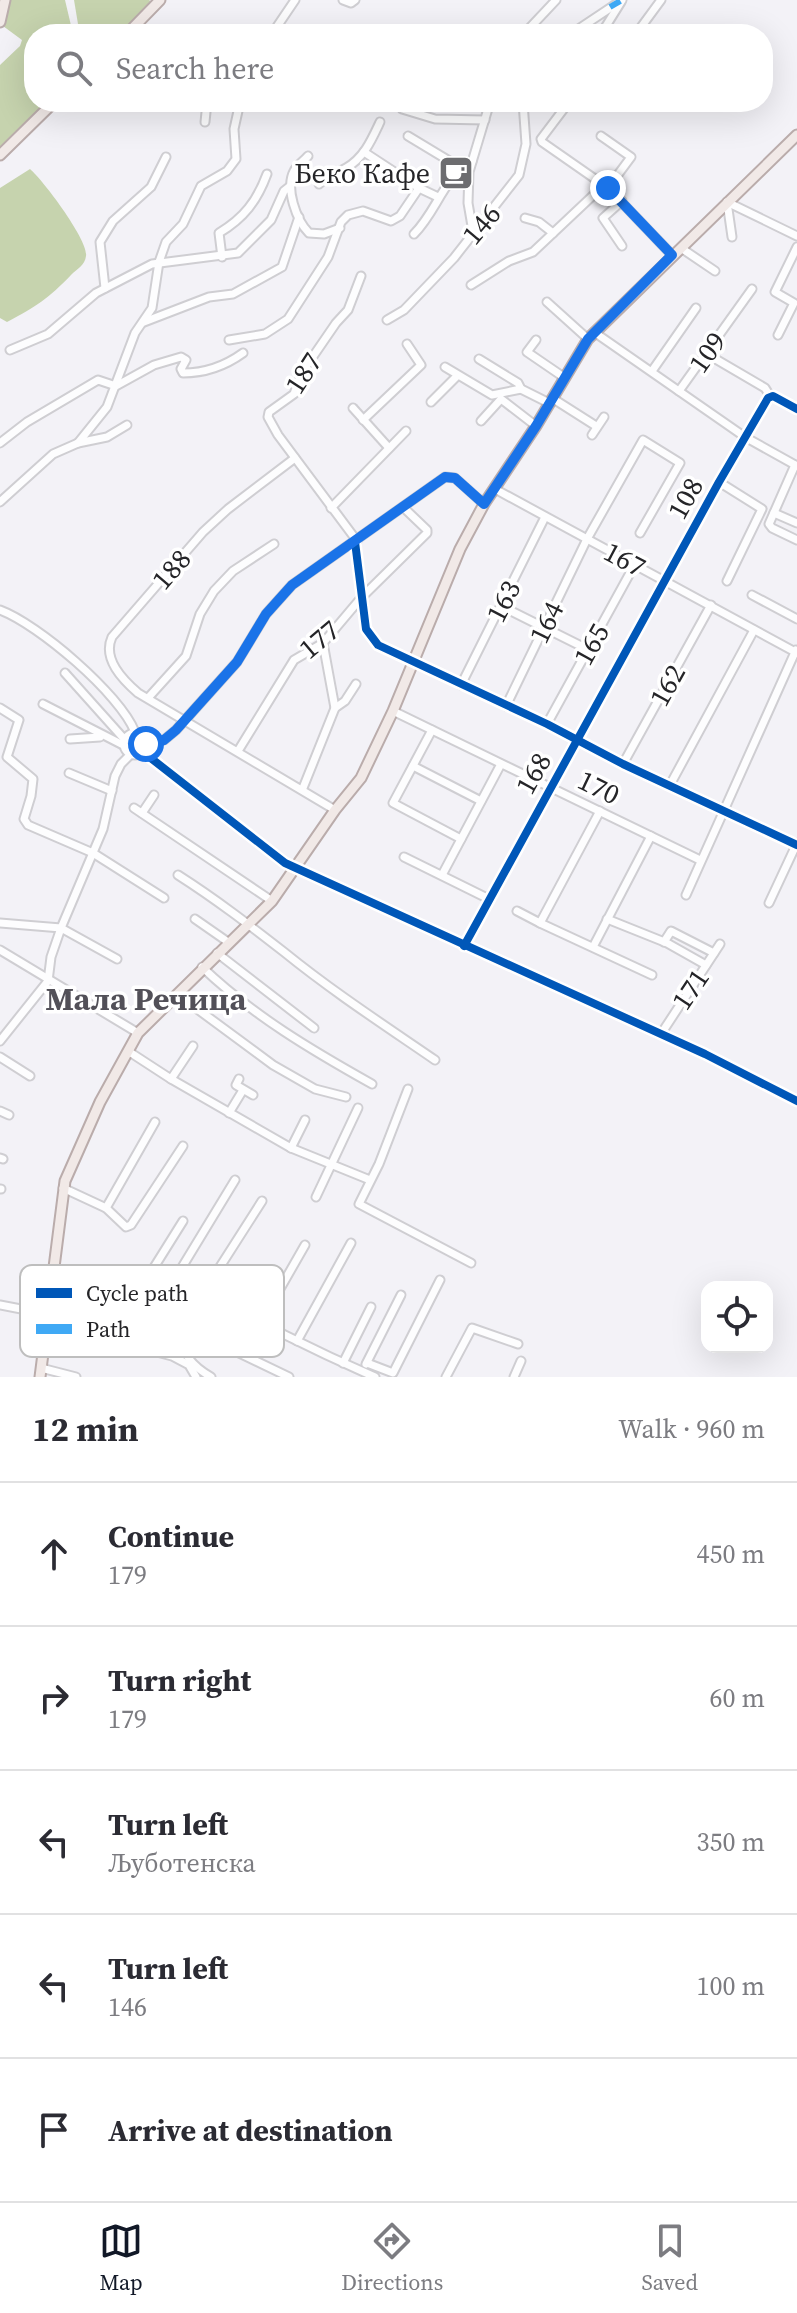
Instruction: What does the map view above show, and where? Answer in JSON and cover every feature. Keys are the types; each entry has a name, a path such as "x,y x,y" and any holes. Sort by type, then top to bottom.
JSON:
{"main road":[{"path":"0,22 5,0"},
{"path":"137,24 160,0"},
{"path":"0,155 44,112"},
{"path":"54,1265 68,1170 138,1033 272,901 361,778 393,711 460,549 484,504 591,336 797,135"}],"street":[{"path":"279,24 295,0"},
{"path":"343,0 351,3 355,0"},
{"path":"533,24 556,0"},
{"path":"586,24 622,0"},
{"path":"607,24 622,0"},
{"path":"643,24 661,0"},
{"path":"205,122 206,112"},
{"path":"78,443 107,407 128,350 152,308 159,262 166,242 183,224 201,186 227,171 236,159 234,129 238,112"},
{"path":"412,112 435,119 485,120"},
{"path":"473,232 468,203 469,172 487,112"},
{"name":"146","path":"387,320 404,310 454,258 519,175 526,144 524,112"},
{"path":"562,112 541,141 606,187 676,251 715,271"},
{"path":"319,184 329,174 355,162 380,122"},
{"path":"408,136 461,168"},
{"name":"146","path":"471,285 509,261 527,255 606,187 631,157 601,136"},
{"path":"364,152 438,197"},
{"path":"10,350 48,334 86,300 159,262 233,256 244,249 271,220 295,169 308,156"},
{"path":"105,288 100,242 113,221 151,187 166,157"},
{"path":"414,234 431,217 438,197 461,168 472,161"},
{"path":"222,257 219,233 234,226 249,210 267,174"},
{"path":"289,187 299,217 309,233 324,234 340,228"},
{"path":"229,340 265,334 288,319 328,257 348,215 363,211 391,221 400,216 419,188"},
{"path":"622,201 603,218 622,246"},
{"path":"727,202 797,236"},
{"path":"727,202 732,237"},
{"path":"142,323 209,297 233,294 282,267 299,217"},
{"name":"146","path":"525,218 539,222 553,233"},
{"path":"778,335 794,303 775,292 797,247"},
{"name":"187","path":"356,541 278,435 268,415 294,394 301,374 348,310 361,276"},
{"name":"109","path":"679,391 752,289"},
{"path":"547,302 591,336 652,371 745,437 796,466 769,524 797,540"},
{"path":"652,371 696,308"},
{"path":"536,340 527,352 565,378"},
{"path":"363,420 421,365 407,344"},
{"path":"0,443 27,422 98,380 116,386 154,365 181,357 186,360 181,371 190,373 229,363 243,353"},
{"path":"707,354 765,388 770,396 797,409"},
{"path":"479,359 518,383 521,389"},
{"path":"445,367 492,395 521,389 551,401 596,426"},
{"path":"431,402 457,376"},
{"name":"108","path":"665,580 770,396"},
{"path":"481,421 501,399 536,426"},
{"path":"353,408 389,448"},
{"path":"592,435 604,417"},
{"path":"0,502 53,454 78,443 107,437 127,425"},
{"path":"331,508 406,431"},
{"name":"164","path":"506,706 587,539 643,440 680,463 640,533"},
{"name":"188","path":"295,458 203,532 112,637 109,647 115,669 126,682 148,698 303,788 335,810"},
{"path":"0,1041 48,981 51,957 103,829 121,764 131,754 164,740 185,720 237,662 266,614 304,575 450,476 484,504"},
{"path":"719,482 762,509 727,581"},
{"name":"167","path":"495,489 796,651"},
{"name":"177","path":"238,751 288,666 323,643 361,598 427,533 403,507"},
{"path":"774,513 797,523"},
{"name":"163","path":"461,685 545,517"},
{"path":"356,541 366,629 378,645 797,844 769,903"},
{"path":"148,698 186,656 200,614 214,591 233,571 274,544"},
{"name":"165","path":"547,724 635,564"},
{"name":"168","path":"464,946 665,580"},
{"path":"752,595 797,619"},
{"name":"162","path":"623,764 711,605"},
{"path":"501,606 589,650"},
{"path":"0,610 23,621 71,659 103,690 135,732 143,736 144,748 279,860 755,1077 797,1101"},
{"path":"670,785 754,630"},
{"path":"303,788 335,708 323,643"},
{"path":"686,895 796,651"},
{"path":"65,673 131,754"},
{"path":"335,708 345,701 356,684"},
{"path":"43,704 103,737 125,743"},
{"path":"0,708 19,720 7,757 33,779 24,819 28,825 93,853 164,898"},
{"name":"170","path":"393,711 700,860"},
{"path":"432,730 393,799 394,805 461,839"},
{"path":"125,743 129,735 135,732"},
{"path":"70,739 103,737"},
{"path":"442,875 501,764"},
{"path":"413,766 481,801"},
{"path":"69,773 112,791"},
{"path":"142,813 154,795"},
{"path":"134,808 272,901"},
{"name":"170","path":"540,923 600,811"},
{"path":"593,947 651,836"},
{"path":"404,857 489,899"},
{"path":"178,875 250,923 352,1003 435,1060"},
{"path":"517,911 652,975"},
{"path":"195,919 228,942"},
{"path":"607,919 664,942 706,965"},
{"path":"0,923 61,928 117,959"},
{"path":"664,942 671,931 714,953"},
{"name":"171","path":"661,1034 720,944"},
{"path":"0,951 138,1033"},
{"path":"217,953 314,1028"},
{"path":"202,967 223,987 299,1041 372,1084"},
{"path":"177,994 284,1071 315,1089 346,1097"},
{"path":"171,1079 193,1046"},
{"path":"128,1051 291,1148 370,1180"},
{"path":"0,1057 30,1076"},
{"path":"239,1079 236,1085 253,1095"},
{"path":"408,1089 379,1164 359,1201 360,1206 471,1263"},
{"path":"229,1113 243,1090"},
{"path":"316,1197 358,1108"},
{"path":"0,1111 9,1115"},
{"path":"291,1148 305,1120"},
{"path":"106,1208 155,1122"},
{"path":"63,1188 106,1208 126,1227 131,1225 183,1146"},
{"path":"181,1265 235,1180"},
{"path":"221,1265 262,1201"},
{"path":"156,1265 183,1221"},
{"path":"297,1341 351,1243"},
{"path":"284,1282 305,1245"},
{"path":"367,1363 393,1373 440,1280"},
{"path":"363,1372 401,1295"},
{"path":"0,1305 20,1311"},
{"path":"343,1363 371,1307"},
{"path":"446,1377 472,1328 518,1344"},
{"path":"284,1334 375,1377"},
{"path":"174,1357 189,1365 196,1377"},
{"path":"188,1357 211,1377"},
{"path":"247,1357 289,1377"},
{"path":"514,1377 521,1361"},
{"path":"41,1373 76,1377"}],"green space":[{"path":"9,0 65,0 71,24 24,24 24,112 39,112 0,149 0,65 20,46 22,40 3,26"},
{"path":"74,0 149,0 153,3 132,24 78,24"},
{"path":"30,169 73,225 86,256 80,267 49,296 7,322 0,318 0,188"}],"marked path":[{"path":"610,7 622,0"}],"cycle path":[{"path":"464,946 768,398 773,396 797,409"},
{"path":"355,542 366,629 378,645 797,845"},
{"path":"143,752 285,863 705,1054 797,1101"}],"place":[{"name":"Беко Кафе","path":"456,173"}],"district":[{"name":"Мала Речица","path":"146,999"}],"route":[{"path":"146,744 164,740 176,730 237,662 274,604 304,575 445,477 455,478 484,504 588,339 672,255 608,188"}]}
